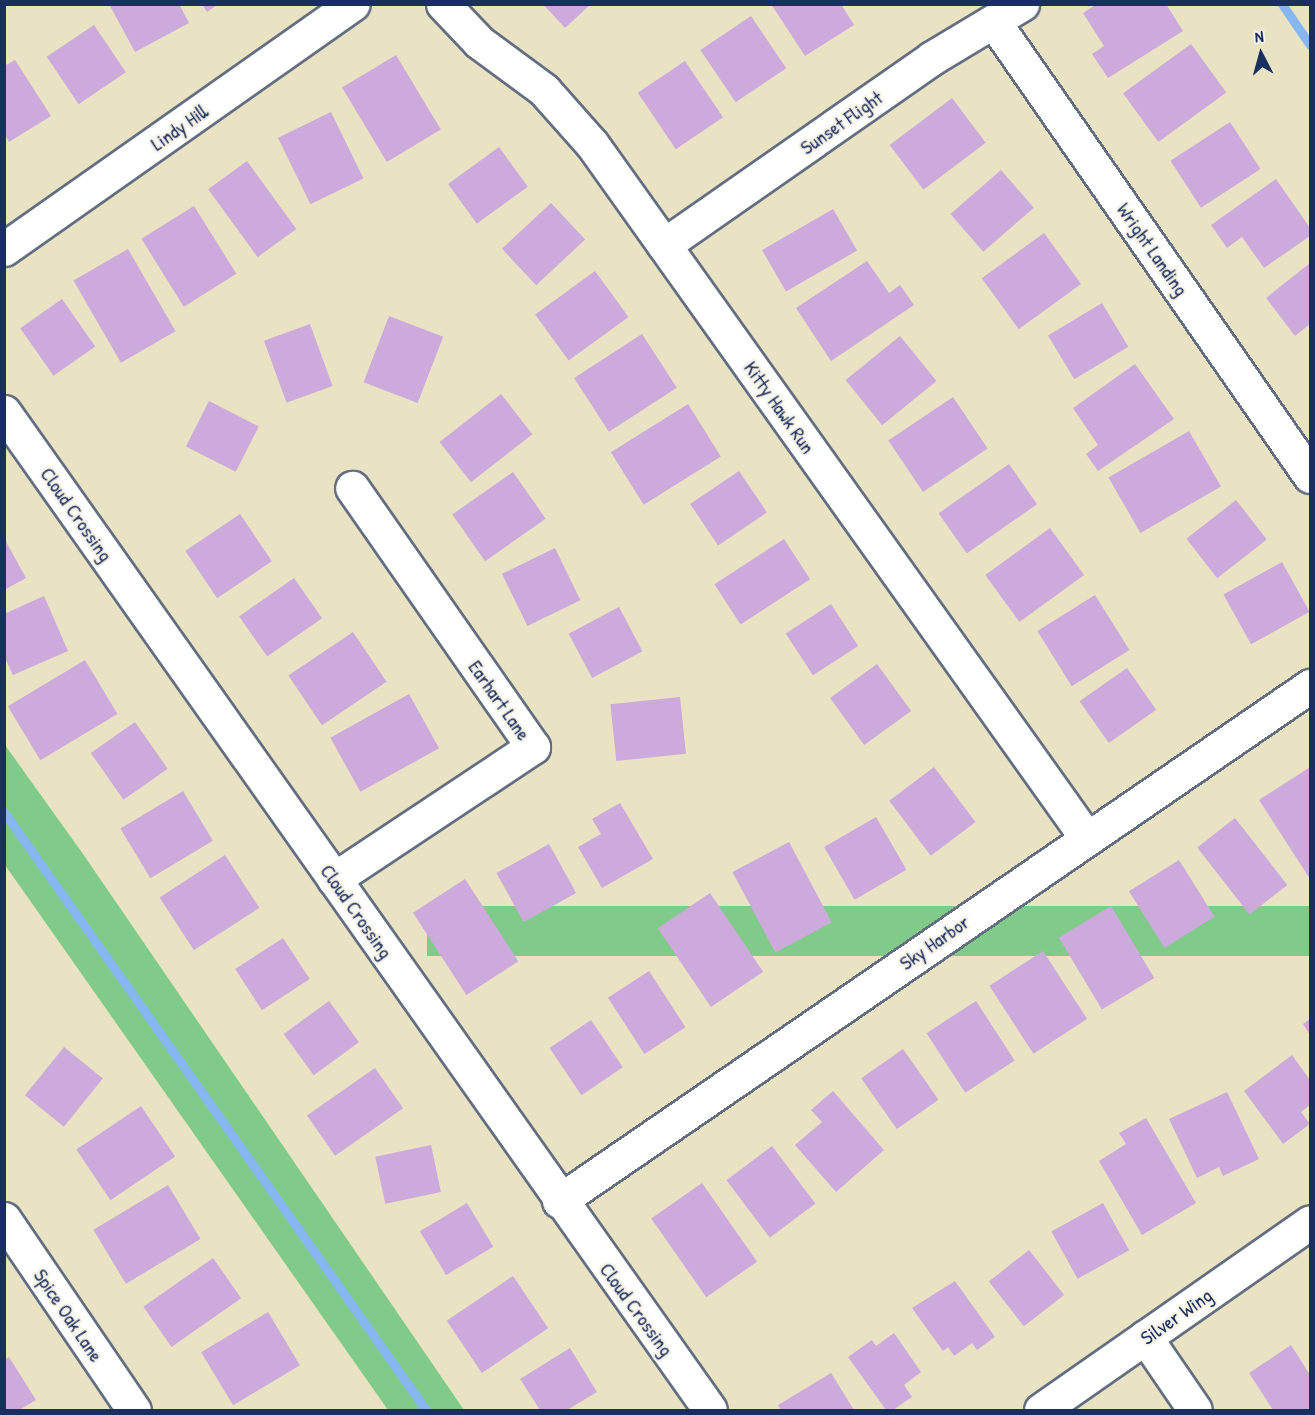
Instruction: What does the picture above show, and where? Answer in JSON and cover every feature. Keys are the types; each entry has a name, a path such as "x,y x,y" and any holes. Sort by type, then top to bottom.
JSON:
{"street":[{"name":"Lindy Hill","path":"4,249 352,4"},
{"name":"Kitty Hawk Run","path":"443,4 479,42 544,90 592,144 1086,837"},
{"name":"Sunset Flight","path":"664,245 932,58 1022,4"},
{"name":"Wright Landing","path":"994,22 1311,476"},
{"name":"Cloud Crossing","path":"4,412 559,1201 710,1410"},
{"name":"Earhart Lane","path":"334,879 533,747 351,488"},
{"name":"Sky Harbor","path":"559,1201 1086,837 1311,686"},
{"name":"Spice Oak Lane","path":"4,1220 134,1410"},
{"name":"Silver Wing","path":"1041,1410 1311,1222"},
{"path":"1145,1337 1196,1410"}],"green space":[{"path":"5,745 83,854 464,1410 388,1410 5,865"},
{"path":"427,906 1310,906 1310,956 427,956"}],"building":[{"path":"109,4 179,4 189,23 135,52"},
{"path":"202,4 218,4 207,12"},
{"path":"543,4 591,4 565,28"},
{"path":"771,4 841,4 854,25 805,56"},
{"path":"1097,4 1166,4 1183,31 1108,78 1092,54 1104,46 1083,13"},
{"path":"751,16 786,68 736,102 700,50"},
{"path":"94,25 126,72 79,104 47,57"},
{"path":"1191,44 1226,93 1158,142 1123,93"},
{"path":"396,55 441,130 387,162 342,87"},
{"path":"15,60 51,116 9,142 4,134 4,66"},
{"path":"685,61 723,117 676,149 638,93"},
{"path":"952,98 986,143 923,190 890,145"},
{"path":"331,112 363,179 310,204 278,138"},
{"path":"1230,122 1260,169 1201,208 1170,161"},
{"path":"499,147 528,187 477,224 448,184"},
{"path":"247,161 296,229 258,257 208,189"},
{"path":"1001,170 1034,208 983,252 950,214"},
{"path":"1276,179 1310,228 1310,236 1264,268 1242,237 1227,248 1211,225"},
{"path":"551,203 585,240 536,285 502,249"},
{"path":"194,206 236,274 184,307 141,239"},
{"path":"833,209 857,251 786,292 762,250"},
{"path":"1044,233 1081,284 1019,329 982,278"},
{"path":"128,249 176,331 121,363 73,280"},
{"path":"867,261 889,293 900,285 914,305 831,361 796,308"},
{"path":"1310,263 1310,324 1295,336 1266,298"},
{"path":"595,271 629,317 569,361 535,314"},
{"path":"62,299 95,347 53,376 20,328"},
{"path":"1102,303 1128,347 1074,379 1048,335"},
{"path":"389,316 443,337 418,403 364,382"},
{"path":"310,324 333,386 287,403 264,341"},
{"path":"642,334 677,388 609,432 574,378"},
{"path":"900,336 937,381 882,425 846,380"},
{"path":"1135,364 1174,419 1098,471 1086,454 1098,445 1073,408"},
{"path":"501,394 532,434 471,482 440,442"},
{"path":"953,397 988,448 923,492 888,441"},
{"path":"209,401 259,426 236,472 186,446"},
{"path":"688,404 721,457 644,505 611,452"},
{"path":"1189,431 1221,486 1140,533 1108,478"},
{"path":"1009,464 1037,504 967,553 939,513"},
{"path":"739,471 767,512 718,545 690,504"},
{"path":"513,472 546,519 485,561 452,514"},
{"path":"1236,500 1267,539 1217,578 1186,539"},
{"path":"240,514 272,561 217,598 185,551"},
{"path":"1050,528 1084,575 1019,622 985,575"},
{"path":"4,538 26,578 4,590"},
{"path":"784,539 810,579 741,624 714,584"},
{"path":"555,548 580,600 527,626 502,574"},
{"path":"1282,562 1310,612 1251,644 1223,594"},
{"path":"294,578 322,618 267,657 239,616"},
{"path":"1095,595 1129,650 1072,686 1037,631"},
{"path":"44,596 68,651 13,675 4,656 4,614"},
{"path":"831,604 858,646 813,675 786,633"},
{"path":"619,607 642,651 592,678 569,634"},
{"path":"353,632 387,682 322,725 288,676"},
{"path":"85,660 117,714 40,760 8,706"},
{"path":"877,664 911,711 864,745 830,698"},
{"path":"1127,668 1156,710 1109,743 1079,701"},
{"path":"409,694 439,748 360,792 330,738"},
{"path":"680,697 686,754 616,761 610,704"},
{"path":"135,722 168,769 123,800 91,753"},
{"path":"934,767 976,822 931,856 889,801"},
{"path":"1310,767 1310,879 1259,800"},
{"path":"183,791 213,841 150,878 120,829"},
{"path":"620,803 653,859 602,888 578,847 601,834 592,819"},
{"path":"876,817 906,870 855,900 824,847"},
{"path":"1235,818 1287,885 1250,915 1197,848"},
{"path":"789,842 832,922 775,952 732,872"},
{"path":"549,844 576,893 524,922 497,873"},
{"path":"225,855 259,908 194,950 160,897"},
{"path":"1179,860 1215,917 1164,948 1129,891"},
{"path":"465,879 518,961 466,995 413,913"},
{"path":"710,893 763,972 711,1007 658,928"},
{"path":"1111,906 1154,978 1102,1009 1059,937"},
{"path":"283,938 310,979 262,1010 235,969"},
{"path":"1043,951 1087,1019 1033,1054 989,986"},
{"path":"649,971 685,1027 644,1054 608,998"},
{"path":"329,1001 359,1042 314,1075 284,1034"},
{"path":"976,1001 1015,1061 965,1093 927,1033"},
{"path":"1310,1019 1310,1035 1303,1024"},
{"path":"591,1020 623,1067 581,1095 550,1048"},
{"path":"64,1047 103,1078 64,1127 25,1095"},
{"path":"903,1049 939,1100 897,1129 861,1078"},
{"path":"1292,1055 1310,1080 1310,1105 1301,1112 1310,1124 1283,1144 1244,1091"},
{"path":"375,1068 403,1108 335,1156 307,1116"},
{"path":"833,1091 884,1150 836,1192 795,1145 822,1122 811,1110"},
{"path":"1227,1092 1259,1159 1223,1176 1219,1167 1197,1178 1169,1119"},
{"path":"141,1106 175,1157 110,1200 76,1150"},
{"path":"1146,1118 1196,1203 1142,1235 1099,1161 1126,1144 1119,1133"},
{"path":"431,1145 441,1192 385,1204 375,1157"},
{"path":"772,1146 815,1204 770,1238 726,1180"},
{"path":"702,1183 757,1262 706,1297 651,1219"},
{"path":"168,1185 200,1239 126,1284 93,1230"},
{"path":"467,1203 493,1247 446,1275 420,1231"},
{"path":"1103,1203 1129,1250 1078,1279 1051,1232"},
{"path":"1029,1250 1064,1295 1024,1326 989,1281"},
{"path":"213,1258 241,1298 171,1347 143,1307"},
{"path":"513,1276 548,1328 482,1373 447,1321"},
{"path":"955,1281 995,1337 977,1350 972,1343 954,1356 948,1347 943,1351 912,1308"},
{"path":"268,1312 300,1365 233,1405 201,1352"},
{"path":"894,1333 921,1372 904,1385 912,1397 893,1410 886,1410 848,1357 872,1340 876,1346"},
{"path":"1291,1345 1310,1375 1310,1410 1273,1410 1249,1373"},
{"path":"570,1348 597,1392 567,1410 540,1410 520,1379"},
{"path":"9,1357 36,1400 19,1410 4,1410 4,1360"},
{"path":"831,1373 854,1410 781,1410 778,1405"}],"waterway":[{"path":"1282,4 1310,45"},
{"path":"4,812 426,1410"}]}
